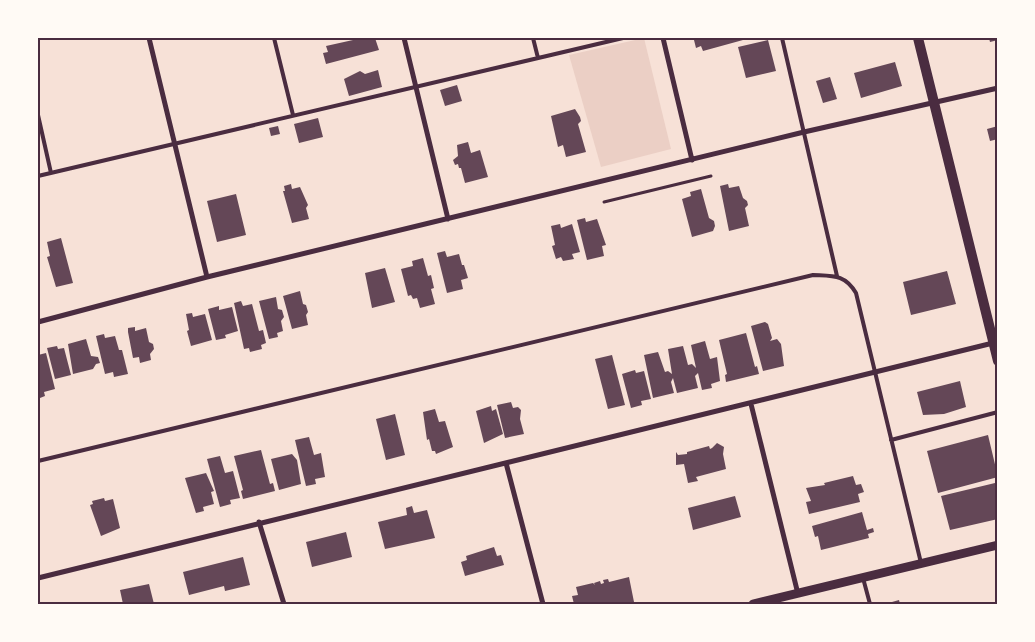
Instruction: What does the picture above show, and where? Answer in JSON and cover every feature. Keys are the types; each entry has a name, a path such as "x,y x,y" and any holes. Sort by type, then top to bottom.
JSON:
{"main road":[{"path":"918,38 998,361"}],"street":[{"path":"148,38 207,277"},
{"path":"404,38 448,219"},
{"path":"663,38 692,160"},
{"path":"38,322 207,277 804,132 935,104 998,88"},
{"path":"38,578 259,522 751,404 993,343"},
{"path":"751,404 798,594"},
{"path":"506,463 543,604"},
{"path":"259,522 284,604"},
{"path":"753,604 998,545"}],"lane":[{"path":"274,38 293,115"},
{"path":"533,38 538,58"},
{"path":"38,176 174,142 623,38"},
{"path":"782,38 837,276"},
{"path":"38,115 51,173"},
{"path":"38,460 813,275 837,276 850,282 856,293 921,564"},
{"path":"891,440 998,412"},
{"path":"863,578 870,604"}],"path":[{"path":"604,202 711,176"}],"shaded area":[{"path":"644,38 671,149 601,167 569,55"}],"building":[{"path":"362,38 375,38 379,50 326,64 323,53 328,52 326,46"},
{"path":"699,38 742,38 743,40 703,51 701,46 696,48 694,40"},
{"path":"989,38 998,38 998,40 990,42"},
{"path":"768,40 776,71 746,78 738,47"},
{"path":"895,62 902,86 861,98 854,73"},
{"path":"378,70 382,87 349,96 344,79 360,71 365,74"},
{"path":"830,77 837,99 823,103 816,81"},
{"path":"457,85 462,101 445,106 440,90"},
{"path":"575,109 580,117 581,121 578,124 586,152 566,157 563,145 558,147 551,116"},
{"path":"318,118 323,137 299,143 294,124"},
{"path":"278,126 280,134 271,136 269,128"},
{"path":"998,126 998,139 990,141 987,129"},
{"path":"468,142 471,153 480,150 488,177 465,183 461,168 459,168 458,164 455,165 453,160 458,156 457,145"},
{"path":"291,184 292,189 300,187 308,205 306,208 309,219 292,223 283,191 285,191 284,186"},
{"path":"728,184 729,188 739,186 743,198 747,201 748,205 745,208 749,226 729,231 720,186"},
{"path":"701,189 709,218 714,221 715,226 713,231 692,237 682,199 691,196 690,192"},
{"path":"236,194 246,235 217,242 207,201"},
{"path":"585,218 586,222 597,219 606,245 602,246 604,256 587,260 577,220"},
{"path":"560,224 561,228 572,224 580,252 572,254 574,259 563,261 561,257 556,259 552,246 555,245 551,226"},
{"path":"61,238 73,283 56,287 47,257 50,256 47,242"},
{"path":"445,251 447,257 459,254 468,278 461,280 463,289 447,293 437,253"},
{"path":"423,258 428,276 431,275 434,288 431,289 435,304 420,308 417,298 413,299 411,295 408,296 401,269 413,266 412,261"},
{"path":"385,268 395,302 372,308 365,273"},
{"path":"947,271 956,304 911,315 903,282"},
{"path":"300,291 303,304 306,305 308,312 306,315 308,325 292,329 283,296"},
{"path":"276,297 278,309 282,310 284,317 281,321 283,331 277,333 278,337 269,339 259,301"},
{"path":"241,301 243,306 252,304 259,331 263,330 266,343 261,345 262,349 250,352 249,348 244,349 234,303"},
{"path":"219,306 219,310 232,307 238,331 225,335 226,338 216,340 208,309"},
{"path":"192,313 193,317 205,314 212,340 191,346 187,331 189,330 186,314"},
{"path":"765,322 768,324 772,338 770,341 777,339 781,344 784,366 763,371 751,326"},
{"path":"135,327 135,331 146,328 149,342 153,344 154,349 150,354 151,360 140,363 139,357 133,358 128,328"},
{"path":"746,333 755,367 757,366 759,374 726,382 725,375 727,374 719,340"},
{"path":"104,334 105,338 115,336 119,350 122,350 128,374 114,377 113,372 105,374 96,336"},
{"path":"86,339 91,356 98,357 100,363 96,364 93,369 73,374 68,344"},
{"path":"705,341 710,359 717,357 720,381 711,384 712,388 702,390 698,373 695,376 698,388 677,393 673,378 671,382 674,393 653,398 644,355 658,352 665,372 668,371 672,374 668,349 683,346 688,365 692,364 696,368 691,345"},
{"path":"57,346 58,349 64,348 71,375 55,379 47,348"},
{"path":"46,353 55,389 44,392 45,396 40,398 38,355"},
{"path":"612,355 625,405 608,409 595,359"},
{"path":"635,370 636,373 644,371 651,399 641,401 642,405 631,408 622,374"},
{"path":"960,381 966,407 944,414 923,415 917,392"},
{"path":"511,402 513,408 518,407 521,410 520,419 524,434 505,438 497,405"},
{"path":"491,406 492,411 496,409 503,434 484,443 476,411"},
{"path":"435,409 439,422 445,421 453,447 436,454 435,451 432,451 429,439 427,440 423,412"},
{"path":"395,414 405,455 386,460 376,419"},
{"path":"988,435 998,477 938,493 927,451"},
{"path":"309,437 314,455 321,453 325,477 315,479 316,484 306,486 295,440"},
{"path":"717,443 724,447 723,454 726,469 696,477 698,481 688,483 684,464 676,465 676,452 678,455 687,454 687,452 709,446 710,449"},
{"path":"261,450 270,484 273,483 275,491 243,499 241,491 243,490 234,456"},
{"path":"292,454 297,460 301,484 279,490 271,459"},
{"path":"220,456 225,473 233,471 240,498 230,500 231,504 220,507 207,459"},
{"path":"206,473 214,491 211,492 214,504 203,507 204,511 196,513 185,478"},
{"path":"853,476 856,485 861,484 864,492 858,494 860,502 809,514 806,502 811,501 806,488 825,485 824,483"},
{"path":"995,483 998,519 950,530 941,496"},
{"path":"735,496 741,517 693,530 688,508"},
{"path":"104,498 105,501 113,499 120,528 101,536 90,505 93,504 92,501"},
{"path":"412,506 414,513 427,510 435,538 385,549 378,522 407,515 406,508"},
{"path":"862,512 867,530 873,528 874,532 868,534 869,538 821,550 818,536 815,537 812,526"},
{"path":"346,532 352,557 312,567 306,542"},
{"path":"494,547 497,556 501,555 504,565 465,576 461,562 467,560 466,556"},
{"path":"243,557 250,585 225,591 224,586 189,595 183,572"},
{"path":"629,577 634,602 622,604 574,604 572,596 578,595 576,587 593,583 595,585 594,583 600,581 601,584 604,583 603,580 608,579 609,582"},
{"path":"149,584 154,604 123,604 120,590"},
{"path":"899,600 900,604 885,604"}]}
